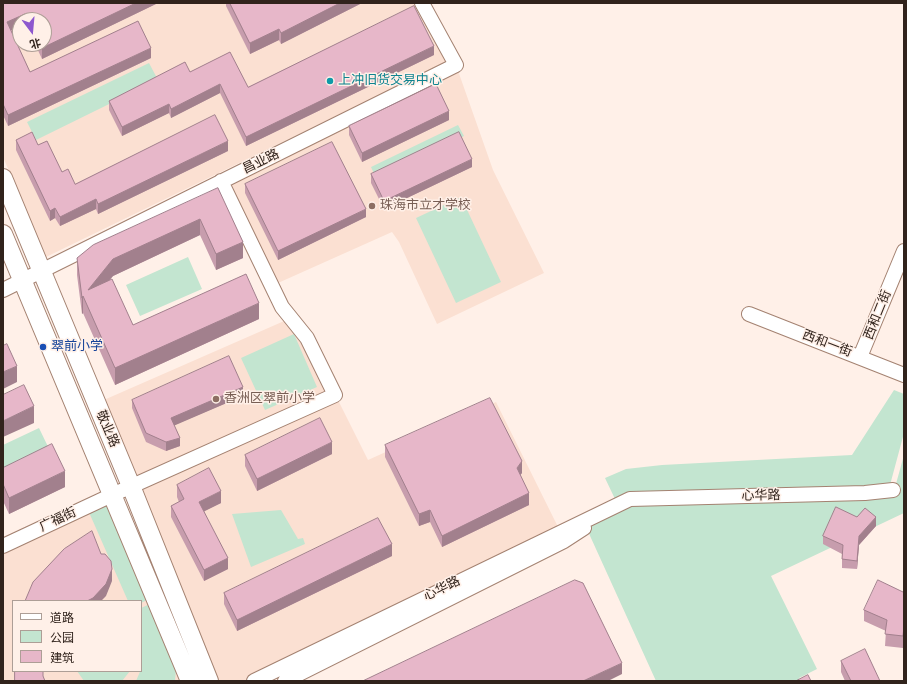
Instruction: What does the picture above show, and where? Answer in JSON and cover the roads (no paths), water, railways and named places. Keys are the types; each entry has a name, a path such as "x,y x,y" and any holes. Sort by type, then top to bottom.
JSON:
{"main road":[{"name":"敬业路","path":"3,178 131,486 209,681"},
{"name":"敬业路","path":"3,234 190,681"}],"street":[{"name":"昌业路","path":"3,290 456,65 422,3"},
{"name":"广福街","path":"3,546 112,494 335,395 307,338 282,307 221,181"},
{"name":"西和二街","path":"860,357 904,251"},
{"name":"西和一街","path":"749,314 904,375"},
{"name":"心华路","path":"254,681 630,499 865,493 893,490"},
{"name":"心华路","path":"286,681 564,541 630,499"}],"place":[{"name":"上冲旧货交易中心","path":"330,81"},
{"name":"珠海市立才学校","path":"372,206"},
{"name":"翠前小学","path":"43,347"},
{"name":"香洲区翠前小学","path":"216,399"}]}
